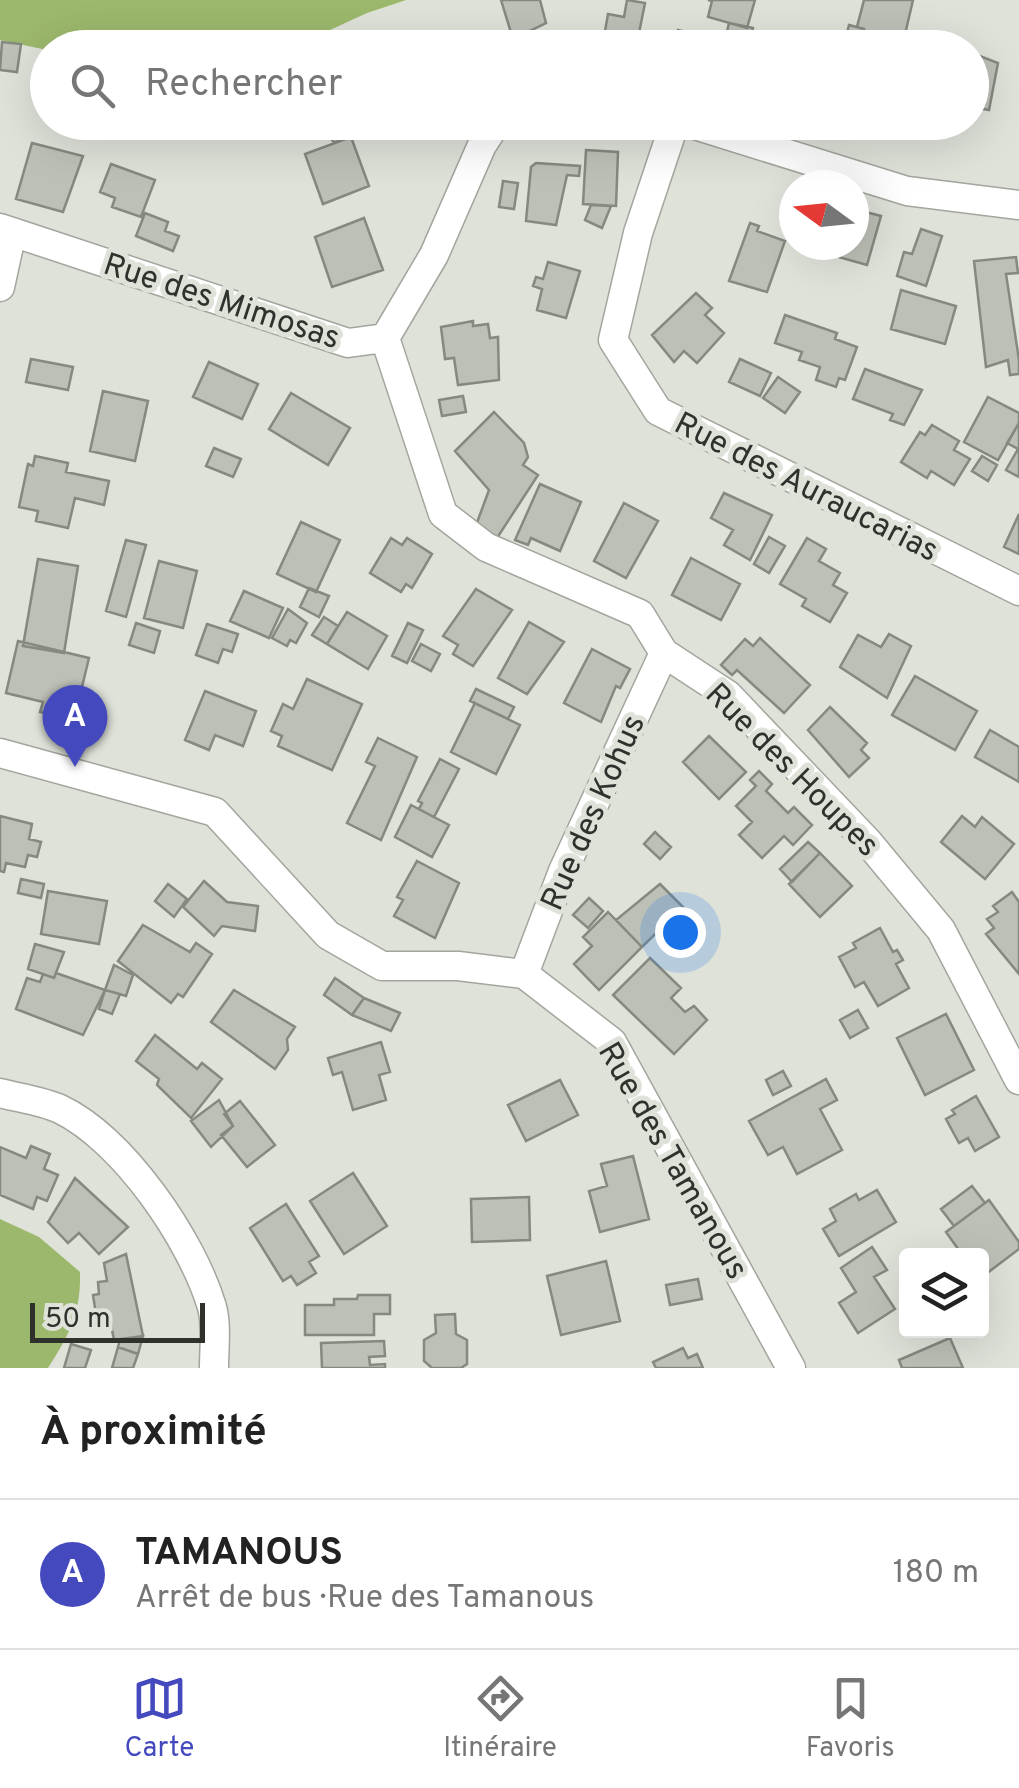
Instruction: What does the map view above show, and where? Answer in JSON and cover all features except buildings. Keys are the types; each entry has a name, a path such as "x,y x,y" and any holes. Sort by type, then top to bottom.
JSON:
{"street":[{"name":"Rue des Mimosas","path":"6,230 348,344 385,338 434,256 485,140"},
{"name":"Rue des Auraucarias","path":"670,140 638,234 612,340 658,411 1019,591"},
{"path":"741,140 907,192 1019,205"},
{"path":"0,287 6,230"},
{"name":"Rue des Houpes","path":"385,338 443,514 486,548 640,614 664,652 728,695 896,874 941,930 1019,1080"},
{"name":"Rue des Kohus","path":"524,974 563,871 664,652"},
{"path":"0,753 215,812 328,935 382,966 458,966 524,974"},
{"name":"Rue des Tamanous","path":"524,974 612,1042 791,1368"},
{"path":"0,1093 62,1110 117,1154 168,1213 200,1274 213,1310 214,1368"}],"green space":[{"path":"0,0 406,0 330,30 30,30 30,46 0,40"},
{"path":"0,1219 39,1237 80,1272 73,1322 48,1368 0,1368"}],"place":[{"name":"TAMANOUS","path":"75,767"}]}
